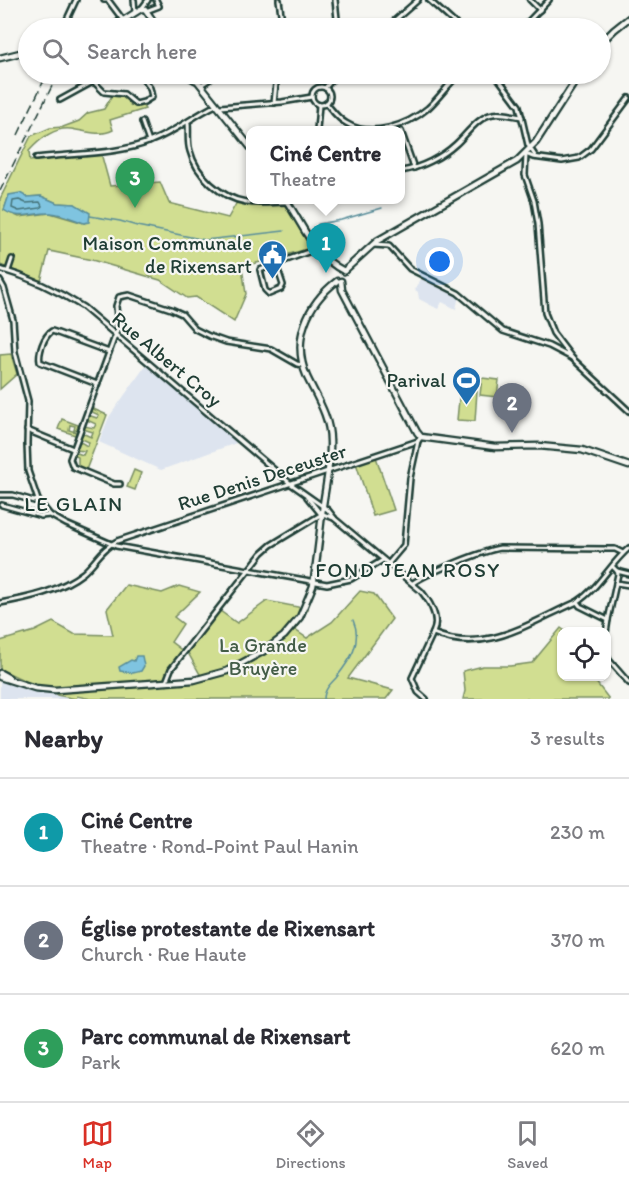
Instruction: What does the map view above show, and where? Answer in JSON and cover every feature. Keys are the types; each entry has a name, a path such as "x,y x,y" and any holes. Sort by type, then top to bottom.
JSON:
{"main road":[{"path":"128,18 143,9 150,18"},
{"path":"611,33 629,18"},
{"path":"0,58 18,54"},
{"path":"201,84 246,141"},
{"path":"337,272 371,245 510,167 531,149 573,84"},
{"path":"0,675 35,688 55,690 194,680 216,676 275,644 300,617 314,582 330,438 327,420 303,365 301,342 306,320 314,304 330,286 345,276 337,272 316,249 290,204"},
{"path":"337,272 342,290 420,439 495,447 539,446 582,450 629,466"},
{"path":"330,286 336,286 342,290"}],"street":[{"path":"67,18 76,0"},
{"path":"107,0 121,18"},
{"path":"134,0 143,9"},
{"path":"134,0 135,12"},
{"path":"143,9 148,0"},
{"path":"143,9 159,6 156,0"},
{"path":"279,0 282,18"},
{"path":"335,0 337,18"},
{"path":"397,18 418,0"},
{"path":"429,0 449,18"},
{"path":"530,0 540,10"},
{"path":"532,18 549,0"},
{"path":"60,100 88,84"},
{"path":"96,84 105,92 123,94 138,104 150,99 152,95 147,84"},
{"path":"274,103 276,84"},
{"path":"36,158 116,150 149,142 217,106 274,103 312,97 317,89 325,88 328,84"},
{"path":"399,126 428,108 451,84"},
{"path":"502,84 519,106 528,145 537,158"},
{"path":"325,88 329,95 326,103"},
{"path":"312,97 319,105 317,126"},
{"path":"629,98 585,155 570,161 537,158 526,154 525,175 534,201 538,224 545,313 553,333 572,358 629,411"},
{"path":"326,103 339,119 352,126"},
{"path":"319,105 326,103"},
{"path":"405,170 426,163 449,150 488,116 499,114 522,117"},
{"path":"142,122 149,142"},
{"path":"188,123 189,145 193,159 204,176 217,189 246,202"},
{"path":"405,142 414,168"},
{"path":"371,245 389,246 410,269 458,293 503,331 549,346 572,358"},
{"path":"276,264 283,285 281,289 269,294 265,290 260,270 282,260 316,249"},
{"path":"8,271 12,259"},
{"name":"Rue Albert Croy","path":"0,269 73,300 335,519"},
{"path":"0,281 14,320 15,352 29,407 28,471 38,500 50,514 110,544 314,582 331,584 347,581 383,560"},
{"path":"120,484 114,484 73,467 70,459 116,336 118,328 116,302 119,297 126,295 177,311 194,327 209,336 226,342 271,349 303,365"},
{"path":"97,384 41,364 38,358 47,334 52,330 109,352"},
{"path":"27,430 73,449"},
{"path":"388,564 404,545 410,478 420,439"},
{"name":"Rue Denis Deceuster","path":"110,544 420,439"},
{"name":"Rue Albert Croy","path":"302,492 322,514"},
{"path":"0,495 10,494 34,501 38,500"},
{"path":"2,505 41,516 50,514"},
{"path":"166,682 171,669 271,545 322,514 335,519 413,583 431,606 436,628 412,678 420,695 426,699"},
{"path":"0,603 38,595 70,582 84,572 110,544"},
{"path":"413,583 485,552 500,548 615,549 623,553"},
{"path":"433,633 462,642 491,639 577,602 629,548"},
{"path":"612,566 618,571 629,574"},
{"path":"607,627 618,571"},
{"path":"616,583 629,585"},
{"path":"577,602 580,606 608,620"},
{"path":"611,662 629,683"}],"shaded area":[{"path":"421,279 435,283 459,296 456,309 442,302 438,309 419,299 418,292 415,290"},
{"path":"146,365 239,442 161,470 99,442 109,417"},
{"path":"0,681 57,695 70,699 0,699"}],"green space":[{"path":"112,96 124,96 131,106 133,104 136,107 143,106 145,109 110,120 113,130 108,132 65,129 53,132 29,151 30,161 101,153 110,186 160,182 169,203 228,218 237,202 261,206 284,204 311,248 242,267 246,294 234,322 196,297 187,298 160,280 92,260 49,251 41,281 0,265 0,199 31,136 50,128 63,127 79,121 88,113 104,109","holes":["9,196 41,196 57,203 75,204 84,223 50,213 19,217 4,210"]},
{"path":"11,354 17,374 0,389 0,355"},
{"name":"Parival","path":"482,378 499,380 497,397 480,395"},
{"name":"Parival","path":"460,389 477,391 475,421 457,420"},
{"path":"91,408 107,415 86,470 78,467 78,457 73,455 74,452 83,455 85,451 75,450 79,441 87,446 89,442 80,438 82,433 91,437 93,432 83,429 84,426 94,428 96,424 87,420 88,415 97,418 99,415 90,411"},
{"path":"62,419 78,425 77,430 74,430 75,426 70,425 69,430 76,432 75,435 58,429"},
{"path":"376,457 394,510 373,516 356,463"},
{"path":"134,470 141,473 135,490 127,487"},
{"name":"La Grande Bruyère","path":"126,585 162,593 179,586 200,592 174,617 183,624 171,642 184,652 171,669 166,682 202,678 187,651 220,611 237,623 267,601 308,609 295,630 307,638 332,622 360,591 374,594 392,619 348,678 393,690 386,699 91,699 77,696 76,699 57,695 56,688 32,684 0,669 0,641 35,631 53,622 74,634 113,635 107,609"},
{"path":"557,633 557,681 595,681 609,699 463,699 465,691 463,671 483,666 532,663"}],"water":[{"path":"20,193 27,197 41,196 57,203 75,204 90,213 89,222 84,223 68,217 45,213 21,216 4,210 9,195"},
{"path":"136,656 142,656 144,666 141,671 133,673 120,671 119,667 131,660 134,661"}],"waterway":[{"path":"318,224 382,208"},
{"path":"90,216 205,240 284,231"},
{"path":"324,699 328,687 354,651 357,636 353,620"}],"railway":[{"path":"18,135 42,84"},
{"path":"0,191 53,84"}],"place":[{"name":"Parc communal de Rixensart","path":"135,208"},
{"name":"Ciné Centre","path":"326,273"},
{"name":"Maison Communale de Rixensart","path":"273,280"},
{"name":"Parival","path":"467,406"},
{"name":"Église protestante de Rixensart","path":"512,433"}],"district":[{"name":"LE GLAIN","path":"74,504"},
{"name":"FOND JEAN ROSY","path":"408,570"}]}
